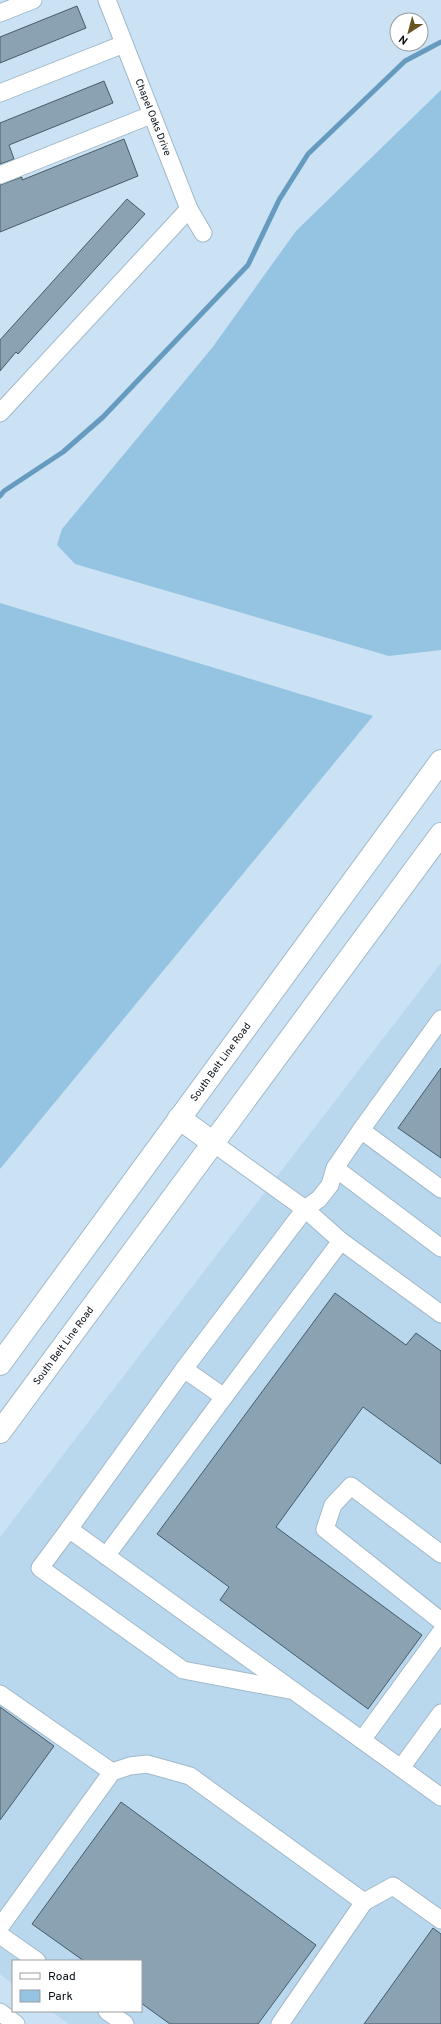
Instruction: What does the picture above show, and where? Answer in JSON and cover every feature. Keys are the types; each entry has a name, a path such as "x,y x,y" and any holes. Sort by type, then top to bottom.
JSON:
{"main road":[{"name":"South Belt Line Road","path":"0,1364 441,762"},
{"name":"South Belt Line Road","path":"0,1432 212,1142 441,834"},
{"path":"180,1118 212,1142"}],"street":[{"name":"Chapel Oaks Drive","path":"107,0 189,209 203,233"},
{"path":"0,13 30,1"},
{"path":"0,93 124,44"},
{"path":"0,174 151,115"},
{"path":"0,413 189,209"},
{"path":"294,1691 183,1670 40,1568 184,1369 305,1209 319,1199 330,1185 335,1168 441,1019"},
{"path":"361,1130 441,1189"},
{"path":"212,1142 305,1209 341,1241 441,1314"},
{"path":"335,1168 441,1248"},
{"path":"106,1556 341,1241"},
{"path":"184,1369 224,1397"},
{"path":"441,1554 351,1486 333,1505 324,1529 441,1621"},
{"path":"69,1529 440,1795"},
{"path":"362,1740 441,1632"},
{"path":"0,1694 112,1772"},
{"path":"401,1768 441,1714"},
{"path":"0,1927 112,1772 130,1766 147,1764 190,1776 364,1902"},
{"path":"280,2024 364,1902 393,1886 441,1920"},
{"path":"0,1935 36,1960"},
{"path":"0,2012 16,2024"},
{"path":"108,2012 125,2024"}],"shaded area":[{"path":"441,963 441,2024 69,2024 52,2012 142,2012 142,1960 12,1960 12,1983 0,1974 0,1537"}],"green space":[{"path":"441,90 441,650 389,656 75,564 57,545 62,529 212,348 296,231"},
{"path":"0,603 373,716 0,1169"}],"building":[{"path":"77,6 86,28 0,63 0,37"},
{"path":"104,81 113,103 9,145 14,159 0,164 0,123"},
{"path":"124,139 138,176 0,232 0,185 22,177 22,180"},
{"path":"127,199 145,214 18,354 16,352 0,371 0,340"},
{"path":"441,1068 441,1158 398,1128"},
{"path":"335,1293 406,1345 416,1333 441,1351 441,1464 363,1407 276,1527 422,1635 368,1709 220,1600 229,1587 157,1534"},
{"path":"0,1707 54,1746 0,1820"},
{"path":"121,1802 316,1945 258,2024 170,2024 142,2004 142,1960 83,1960 32,1924"},
{"path":"433,1928 441,1934 441,2024 364,2024"}],"waterway":[{"path":"0,496 4,491 63,452 103,417 248,265 279,200 308,154 405,61 441,42"}]}
